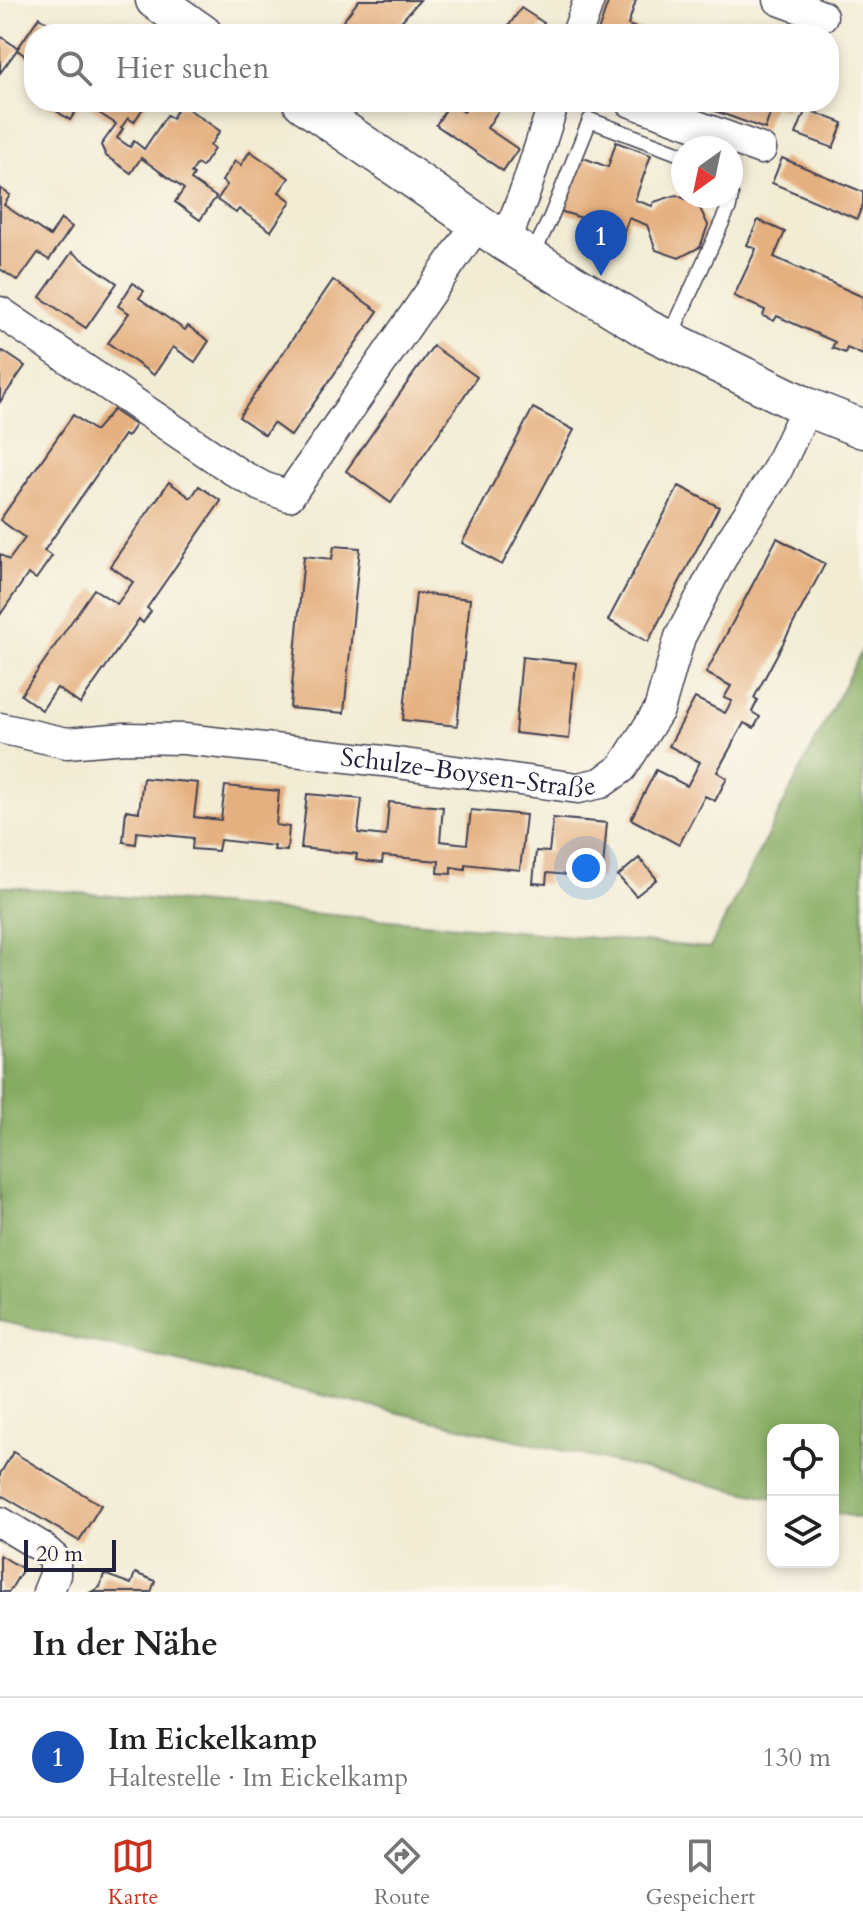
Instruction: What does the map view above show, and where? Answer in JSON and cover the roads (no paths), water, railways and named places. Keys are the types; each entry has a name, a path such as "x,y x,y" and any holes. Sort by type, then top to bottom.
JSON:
{"street":[{"path":"155,0 189,24"},
{"path":"581,24 589,0"},
{"path":"779,0 822,16"},
{"path":"317,112 505,241 647,329 807,407 863,429"},
{"path":"0,312 239,474 289,496 505,241 525,192 551,112"},
{"path":"659,112 761,149"},
{"name":"Schulze-Boysen-Straße","path":"0,728 67,743 125,738 184,739 383,761 578,788 601,783 622,768 659,710 680,637 730,542 775,474 807,407"},
{"path":"0,1522 40,1546 55,1559 55,1575 48,1592"}],"lane":[{"path":"505,241 550,219 590,120 671,150"},
{"path":"668,339 729,208"}],"place":[{"name":"Im Eickelkamp","path":"601,276"}]}
